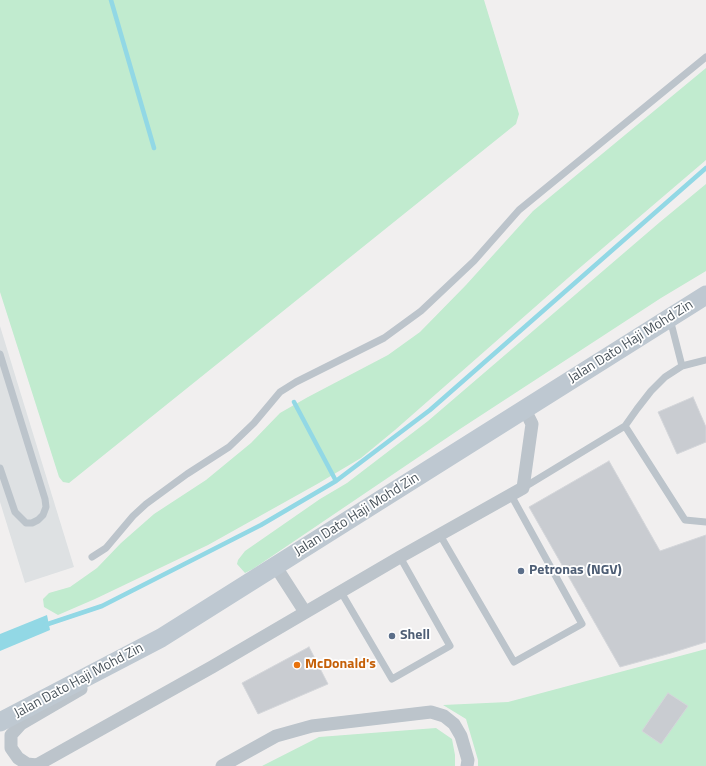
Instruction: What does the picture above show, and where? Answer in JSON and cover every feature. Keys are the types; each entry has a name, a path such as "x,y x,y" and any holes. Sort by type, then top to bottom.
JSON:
{"main road":[{"name":"Jalan Dato Haji Mohd Zin","path":"0,722 161,638 706,295"}],"street":[{"path":"100,670 78,692 21,724 11,735 11,748 18,758 27,764 37,765 235,654 400,557 523,488 532,430 531,420 525,410"},
{"path":"276,567 305,612"},
{"path":"222,766 276,736 312,726 431,712 444,716 454,724 461,736 468,760 467,766"}],"lane":[{"path":"92,557 106,548 133,516 146,504 187,474 229,448 254,423 280,392 296,382 384,338 421,311 474,261 519,210 706,57"},
{"path":"669,317 682,366"},
{"path":"0,354 45,498 46,507 38,520 32,523 26,523 15,512 0,468"},
{"path":"523,488 625,426 651,391 665,377 682,366 706,360"},
{"path":"625,426 685,520 706,522"},
{"path":"440,534 514,662 582,624 511,495"},
{"path":"341,592 392,679 450,646 400,557"}],"shaded area":[{"path":"0,326 74,567 25,583 0,502"}],"green space":[{"path":"0,0 484,0 519,114 516,124 69,483 63,482 59,477 0,292"},
{"path":"706,68 706,160 361,458 208,545 95,599 58,615 44,607 43,599 49,593 70,587 97,568 121,543 154,514 206,480 251,443 280,413 388,355 420,332 466,285 533,211"},
{"path":"706,184 706,271 661,298 460,429 253,569 245,573 237,564 238,560 245,551 320,499 347,483 428,421"},
{"path":"706,649 706,766 478,766 478,760 466,719 443,705 508,702"},
{"path":"436,728 452,739 455,755 455,766 262,766 319,737"}],"water":[{"path":"47,615 50,630 0,651 0,634"}],"building":[{"path":"693,397 706,427 706,442 677,454 658,412"},
{"path":"609,461 660,551 706,535 706,642 620,667 529,507"},
{"name":"McDonald's","path":"309,647 328,684 258,714 242,683"},
{"path":"668,693 688,706 661,744 642,731"}],"waterway":[{"path":"111,0 154,148"},
{"path":"45,625 102,606 261,525 336,481 430,410 706,168"},
{"path":"294,402 336,481"}],"place":[{"name":"Petronas (NGV)","path":"521,571"},
{"name":"Shell","path":"392,636"},
{"name":"McDonald's","path":"297,665"}]}
